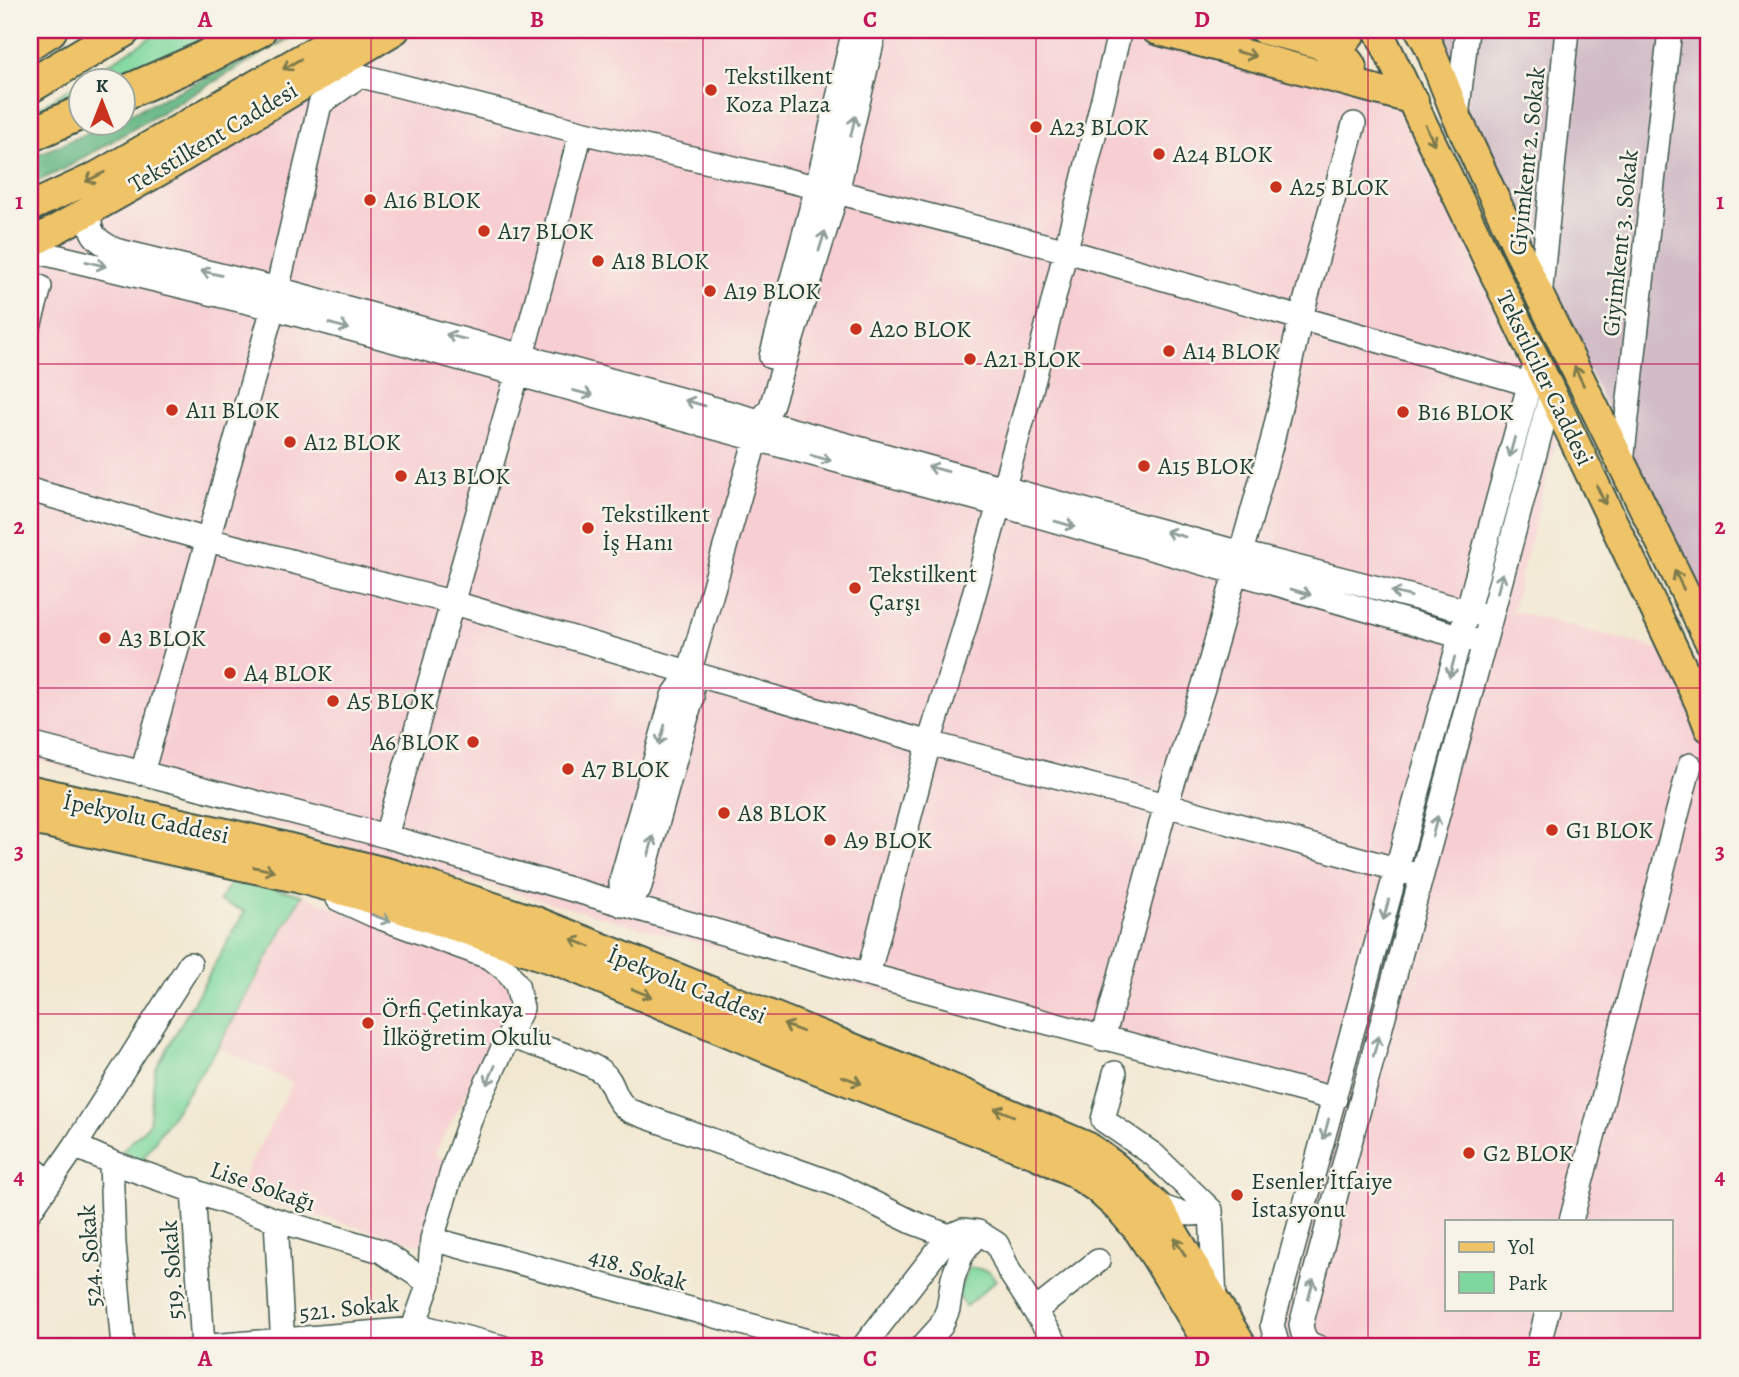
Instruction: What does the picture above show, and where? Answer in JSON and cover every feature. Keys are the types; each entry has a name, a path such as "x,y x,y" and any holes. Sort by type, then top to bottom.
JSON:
{"highway":[{"path":"30,42 50,30"},
{"path":"30,86 124,30"},
{"path":"136,88 259,30"},
{"path":"30,135 66,119"},
{"path":"30,772 177,813 260,843"},
{"name":"İpekyolu Caddesi","path":"30,792 260,843 391,876 534,923 926,1080 1087,1149 1113,1168 1156,1208 1240,1347"},
{"name":"İpekyolu Caddesi","path":"30,817 299,876 361,893 564,961 815,1066 1037,1152 1098,1185 1122,1208 1141,1230 1213,1347"},
{"path":"30,835 130,851 207,857"},
{"path":"1037,1152 1101,1208 1188,1347"}],"main road":[{"name":"Tekstilkent Caddesi","path":"30,207 97,176 351,30"},
{"name":"Tekstilkent Caddesi","path":"32,237 170,165 396,30"},
{"path":"1156,30 1414,100"},
{"path":"1264,30 1328,48 1347,57 1353,64 1353,83"},
{"path":"1328,48 1340,45 1353,30"},
{"name":"Tekstilciler Caddesi","path":"1420,30 1540,297 1707,636"},
{"path":"1353,83 1378,76 1384,67 1387,37"},
{"name":"Tekstilciler Caddesi","path":"1387,37 1539,377 1671,645 1706,709"}],"street":[{"path":"827,190 854,30"},
{"path":"622,905 621,881 673,696 689,673 758,431 771,407 827,190 875,30"},
{"path":"868,975 929,743 1002,496 1067,251 1120,30"},
{"path":"1457,117 1467,30"},
{"name":"Giyimkent 2. Sokak","path":"1540,297 1567,30"},
{"name":"Giyimkent 3. Sokak","path":"1622,462 1670,30"},
{"path":"330,68 1067,251 1301,317 1539,377"},
{"path":"142,773 276,298 320,104 359,76"},
{"path":"1103,1039 1167,805 1272,442 1301,317 1354,124"},
{"path":"386,836 519,364 580,132"},
{"path":"91,208 91,230 99,242 115,250 276,298"},
{"path":"32,237 276,298 1002,496 1238,563 1483,643"},
{"path":"30,323 40,287"},
{"path":"1278,1347 1272,1325 1467,610 1539,377"},
{"path":"1318,1347 1305,1340 1301,1325 1491,618 1539,377"},
{"path":"30,490 208,540 451,603 929,743 1167,805 1421,876"},
{"path":"1238,563 1467,610 1491,618"},
{"path":"1671,645 1707,636"},
{"path":"30,744 386,836 868,975 1335,1099"},
{"path":"1571,1220 1690,765"},
{"path":"299,876 324,893 373,915 491,958 508,971 517,985 522,1008 473,1112 454,1165 432,1239 429,1283 411,1338"},
{"path":"30,1211 75,1146 190,964"},
{"path":"510,1036 604,1073 619,1104 630,1111 835,1184 912,1222 949,1236"},
{"path":"1115,1073 1103,1120 1154,1155 1211,1210 1215,1305"},
{"name":"Lise Sokağı","path":"75,1146 111,1162 276,1220 381,1251 429,1283"},
{"name":"524. Sokak","path":"111,1162 122,1347"},
{"path":"30,1166 49,1182"},
{"name":"519. Sokak","path":"193,1189 202,1347"},
{"path":"1148,1201 1167,1210 1190,1215 1201,1215 1211,1210"},
{"path":"276,1220 283,1344"},
{"path":"863,1347 949,1236 963,1230 978,1232 998,1244 1009,1271 1058,1347"},
{"path":"922,1347 941,1326 961,1256 978,1232"},
{"name":"418. Sokak","path":"432,1239 830,1347"},
{"path":"1035,1311 1098,1261"},
{"path":"1538,1347 1548,1310"},
{"name":"521. Sokak","path":"202,1347 411,1338 428,1328 502,1347"}],"shaded area":[{"path":"419,30 1126,30 1403,103 1560,427 1512,611 1663,650 1709,752 1709,1347 1273,1347 1324,1107 667,935 30,758 30,260"},
{"path":"1424,30 1709,30 1709,620"},
{"name":"Örfi Çetinkaya İlköğretim Okulu","path":"302,895 500,971 517,998 434,1155 447,1161 423,1245 235,1193 293,1083 218,1047"}],"green space":[{"path":"163,30 232,30 136,72 136,66 105,66"},
{"path":"303,30 136,127 136,111"},
{"path":"66,91 66,103 30,117 30,113"},
{"path":"81,136 121,136 30,185 30,158"},
{"path":"234,879 302,895 218,1047 140,1163 122,1151 149,1124 155,1070 245,911 219,901"},
{"path":"969,1267 989,1271 996,1280 965,1307 958,1294"}],"place":[{"name":"Tekstilkent Koza Plaza","path":"711,90"},
{"name":"A23 BLOK","path":"1036,127"},
{"name":"A24 BLOK","path":"1159,154"},
{"name":"A25 BLOK","path":"1276,187"},
{"name":"A16 BLOK","path":"370,200"},
{"name":"A17 BLOK","path":"484,231"},
{"name":"A18 BLOK","path":"598,261"},
{"name":"A19 BLOK","path":"710,291"},
{"name":"A20 BLOK","path":"856,329"},
{"name":"A14 BLOK","path":"1169,351"},
{"name":"A21 BLOK","path":"970,359"},
{"name":"A11 BLOK","path":"172,410"},
{"name":"B16 BLOK","path":"1403,412"},
{"name":"A12 BLOK","path":"290,442"},
{"name":"A15 BLOK","path":"1144,466"},
{"name":"A13 BLOK","path":"401,476"},
{"name":"Tekstilkent İş Hanı","path":"588,528"},
{"name":"Tekstilkent Çarşı","path":"855,588"},
{"name":"A3 BLOK","path":"105,638"},
{"name":"A4 BLOK","path":"230,673"},
{"name":"A5 BLOK","path":"333,701"},
{"name":"A6 BLOK","path":"473,742"},
{"name":"A7 BLOK","path":"568,769"},
{"name":"A8 BLOK","path":"724,813"},
{"name":"G1 BLOK","path":"1552,830"},
{"name":"A9 BLOK","path":"830,840"},
{"name":"Örfi Çetinkaya İlköğretim Okulu","path":"368,1023"},
{"name":"G2 BLOK","path":"1469,1153"},
{"name":"Esenler İtfaiye İstasyonu","path":"1237,1195"}]}
